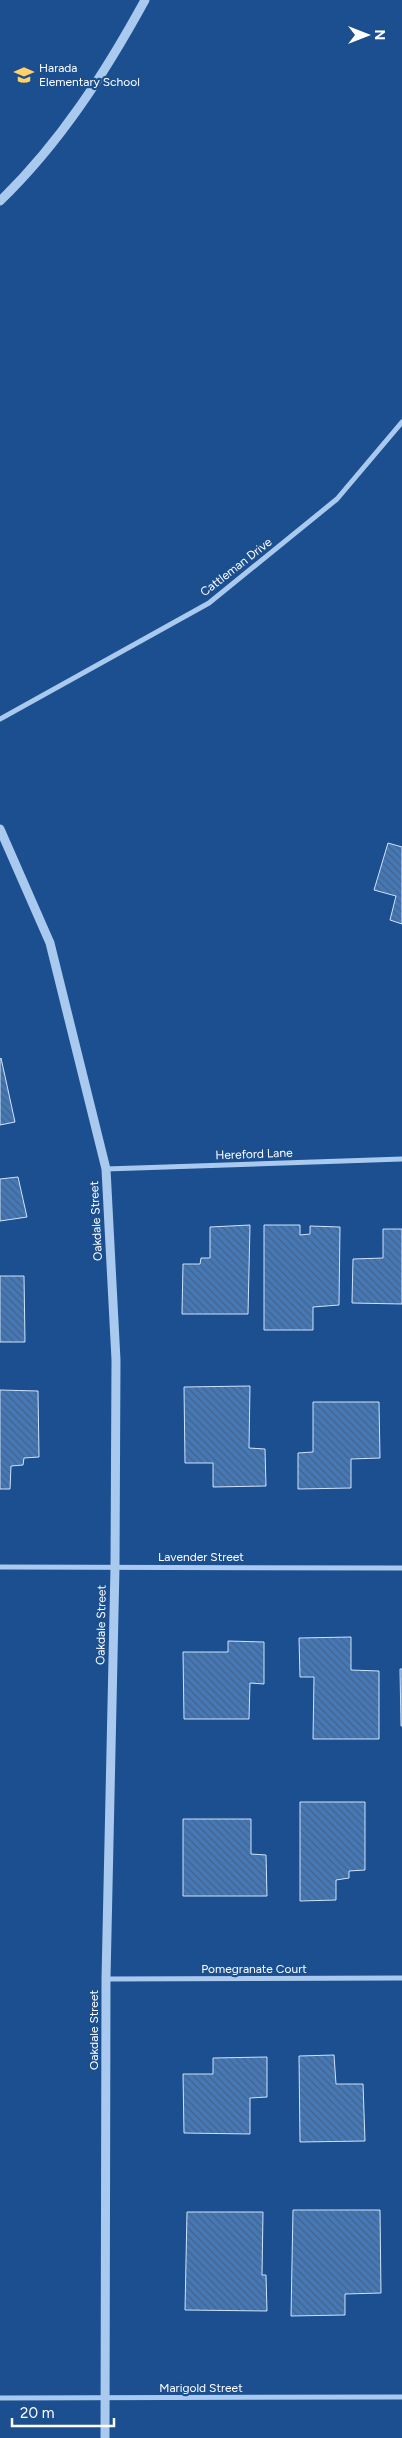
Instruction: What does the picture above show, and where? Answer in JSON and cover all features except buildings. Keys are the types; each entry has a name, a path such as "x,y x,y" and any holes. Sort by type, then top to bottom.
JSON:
{"street":[{"path":"0,201 61,134 116,53 145,0"},
{"name":"Cattleman Drive","path":"0,719 209,603 337,499 402,422"},
{"name":"Oakdale Street","path":"0,829 50,943 106,1169 116,1360 115,1567 106,1979 105,2438"},
{"name":"Hereford Lane","path":"106,1169 402,1160"},
{"name":"Lavender Street","path":"0,1567 402,1568"},
{"name":"Pomegranate Court","path":"106,1979 402,1978"},
{"name":"Marigold Street","path":"0,2398 402,2397"}],"place":[{"name":"Harada Elementary School","path":"24,75"}]}
